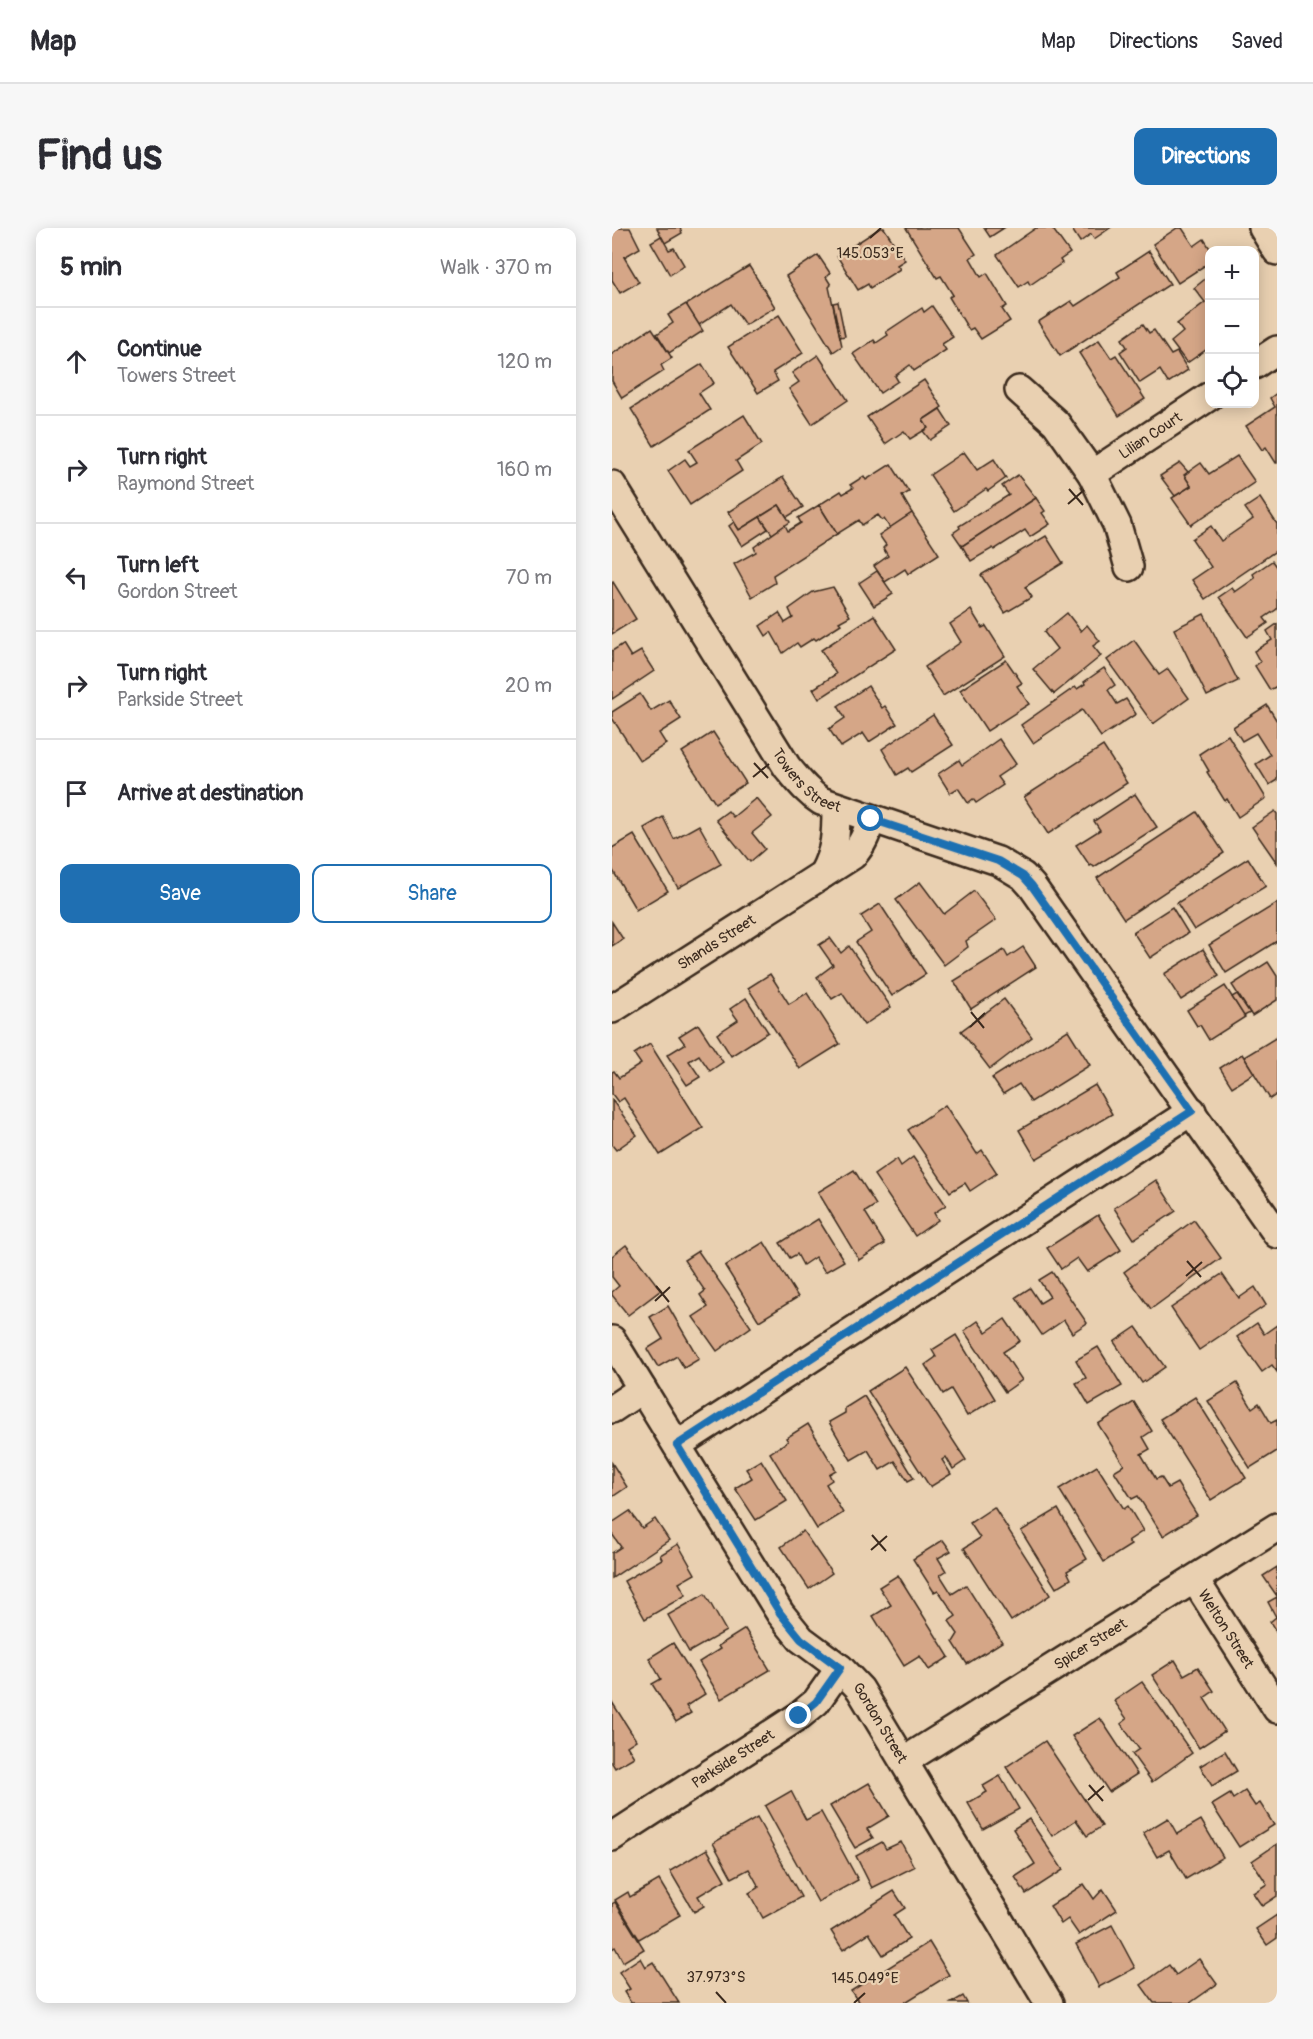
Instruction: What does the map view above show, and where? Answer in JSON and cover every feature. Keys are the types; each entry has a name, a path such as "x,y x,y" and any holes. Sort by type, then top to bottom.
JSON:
{"street":[{"path":"1263,228 1277,251"},
{"path":"1259,362 1277,350"},
{"path":"1019,390 1056,423 1092,474 1117,525 1129,567"},
{"name":"Lilian Court","path":"1092,474 1205,399"},
{"name":"Towers Street","path":"612,485 788,767 811,795 836,807 998,861 1023,876 1192,1111 1277,1234"},
{"path":"823,874 832,857 836,831 836,807"},
{"name":"Shands Street","path":"612,1009 853,855 867,835 871,819"},
{"path":"677,1445 1192,1111"},
{"name":"Gordon Street","path":"612,1340 780,1613 801,1639 840,1668 860,1689 1049,2003"},
{"path":"612,1409 642,1389"},
{"name":"Spicer Street","path":"903,1761 1277,1527"},
{"name":"Welton Street","path":"1195,1580 1277,1709"},
{"name":"Parkside Street","path":"612,1837 799,1716 816,1702 840,1668"}],"building":[{"path":"612,228 630,228 640,248 624,257 639,282 620,293 612,280"},
{"path":"657,228 680,228 682,233 665,243"},
{"path":"880,228 884,228 905,260 897,265 900,269 870,288 868,284 858,290 837,256"},
{"path":"906,228 959,228 976,254 970,258 981,277 987,273 1007,306 1002,309 1010,321 981,339 973,328 969,330 949,297 953,295 941,276 937,278"},
{"path":"984,228 1004,228 990,237"},
{"path":"1036,228 1052,228 1070,253 1060,260 1062,263 1030,285 1028,281 1019,287 997,255"},
{"path":"1071,228 1110,228 1094,239 1091,234 1080,242"},
{"path":"1177,228 1182,228 1194,246 1204,239 1208,246 1205,246 1205,265 1178,283 1153,244"},
{"path":"661,236 669,250 674,248 684,265 670,275 651,242"},
{"path":"1149,251 1170,284 1060,356 1038,322 1071,301 1075,306 1120,277 1117,272"},
{"path":"818,255 830,273 826,277 831,285 829,287 842,346 833,352 786,276"},
{"path":"749,266 775,307 745,325 731,304 699,325 686,305"},
{"path":"1205,279 1205,302 1194,288"},
{"path":"838,302 845,336 840,337 833,303"},
{"path":"1205,302 1205,350 1187,363 1171,342 1183,332 1177,324"},
{"path":"686,304 703,331 669,353 657,334 673,323 668,315"},
{"path":"932,306 953,337 942,344 946,350 914,371 910,365 895,376 898,381 880,393 853,354 874,340 876,343 888,335 886,332 922,308 924,312"},
{"path":"779,315 803,353 773,372 778,381 758,393 728,347"},
{"path":"1143,324 1149,333 1154,330 1171,355 1177,352 1188,370 1168,383 1160,370 1140,383 1120,352 1127,347 1122,339"},
{"path":"652,328 672,358 661,365 664,371 622,398 612,381 612,354"},
{"path":"1099,340 1111,358 1116,355 1145,399 1119,416 1079,353"},
{"path":"818,355 848,400 812,424 789,389 799,382 792,373"},
{"path":"702,364 714,383 699,393 710,410 654,446 631,409"},
{"path":"924,380 942,407 923,420 928,428 910,439 904,431 885,444 867,417"},
{"path":"1277,393 1276,463 1266,447 1262,450 1246,426 1275,407 1270,398"},
{"path":"940,409 951,426 930,440 923,431 928,428 923,420"},
{"path":"744,415 762,444 736,461 742,471 690,505 668,471 685,459 690,466 697,462 689,450"},
{"path":"964,452 977,470 994,459 1006,478 954,511 930,475"},
{"path":"1237,456 1255,482 1191,525 1172,498 1191,486 1184,475 1201,463 1209,474"},
{"path":"1180,463 1188,472 1184,475 1191,486 1175,496 1160,476"},
{"path":"891,464 909,492 902,496 912,513 890,528 878,515 862,525 859,520 837,534 819,505 841,491 843,494 853,488 850,485 864,476 866,480"},
{"path":"1018,475 1036,498 962,546 953,533 960,528 959,526 1009,495 1002,486"},
{"path":"783,477 803,507 787,517 779,505 739,530 728,512"},
{"path":"1036,498 1045,511 1042,513 1050,524 1030,537 1025,530 994,550 993,548 971,561 962,546"},
{"path":"1260,498 1277,524 1277,550 1205,599 1192,580 1211,567 1192,539 1211,526 1221,541 1253,519 1245,508"},
{"path":"779,505 790,522 772,534 760,517"},
{"path":"819,505 837,534 773,575 775,583 752,597 734,564 756,552 754,547 785,525 788,531 801,523 798,518"},
{"path":"912,513 939,554 908,574 905,569 885,582 874,566 888,556 883,548 886,545 879,535"},
{"path":"760,517 768,529 742,546 729,526 734,522 739,530"},
{"path":"1046,536 1063,563 1025,587 1032,597 1005,613 981,575"},
{"path":"1272,561 1277,568 1277,609 1264,618 1268,623 1247,637 1219,597 1232,588 1235,592 1255,578 1253,574"},
{"path":"877,571 893,594 874,606 859,583"},
{"path":"612,583 636,619 612,634"},
{"path":"833,587 850,616 839,622 841,624 816,640 814,638 800,647 797,643 783,653 771,632 766,636 760,626 779,613 785,623 793,618 789,609 813,592"},
{"path":"971,610 982,628 986,626 1005,656 943,696 925,667 961,642 950,624"},
{"path":"1067,613 1081,631 1087,625 1100,641 1093,646 1101,656 1054,694 1033,669 1057,649 1044,632"},
{"path":"1204,614 1238,681 1207,696 1174,629"},
{"path":"874,615 896,649 819,699 813,689 836,674 821,650"},
{"path":"1277,624 1277,686 1270,690 1255,666 1260,662 1254,651 1272,640 1267,631"},
{"path":"1134,640 1159,675 1168,669 1189,698 1153,724 1107,660"},
{"path":"623,644 631,657 641,651 654,671 612,699 612,651"},
{"path":"1006,660 1022,683 1017,686 1029,704 987,731 960,690"},
{"path":"1104,668 1115,685 1108,690 1117,704 1126,699 1136,714 1101,737 1082,710 1033,743 1021,725 1075,687 1077,689 1085,684 1084,682"},
{"path":"868,686 882,708 885,706 897,724 869,742 863,733 841,747 829,729 845,718 838,706"},
{"path":"640,694 651,711 669,700 681,719 659,733 666,744 640,761 612,718 612,712"},
{"path":"1267,705 1277,721 1277,780 1269,785 1256,764 1270,755 1256,733 1242,741 1233,727"},
{"path":"933,715 953,745 911,772 908,768 897,775 882,749"},
{"path":"713,732 746,783 715,803 682,752"},
{"path":"1228,735 1266,798 1238,817 1207,772 1209,771 1199,754"},
{"path":"999,739 1016,764 997,777 1003,785 976,803 973,799 968,803 958,788 950,793 938,774 959,760 962,765"},
{"path":"1103,746 1127,783 1048,834 1024,797"},
{"path":"1135,794 1157,827 1094,867 1090,866 1076,845 1100,830 1094,821"},
{"path":"756,798 772,817 752,833 765,849 750,862 716,820 728,811 733,817"},
{"path":"1275,811 1277,814 1277,863 1252,827"},
{"path":"1197,812 1224,853 1124,919 1097,878"},
{"path":"663,817 674,839 699,825 721,864 678,888 644,828"},
{"path":"634,835 668,891 636,910 612,869 612,848"},
{"path":"1248,858 1266,886 1194,930 1177,903"},
{"path":"920,882 944,914 974,891 996,920 966,941 968,947 944,965 896,900"},
{"path":"1277,903 1277,941 1226,973 1209,945"},
{"path":"880,904 926,974 892,996 856,942 871,932 861,916"},
{"path":"1172,907 1188,933 1150,958 1133,932"},
{"path":"612,922 623,939 612,946"},
{"path":"830,938 841,953 849,946 891,1007 864,1025 842,993 832,999 817,977 833,965 819,945"},
{"path":"1023,947 1036,967 971,1009 954,981 1004,950 1008,957"},
{"path":"1203,949 1219,976 1181,1000 1164,974"},
{"path":"1268,962 1277,976 1277,1000 1252,1016 1232,985"},
{"path":"770,974 789,1004 807,993 840,1044 800,1069 748,988"},
{"path":"1225,986 1245,1017 1209,1040 1187,1010"},
{"path":"1237,994 1250,1013 1244,1016 1232,997"},
{"path":"746,998 768,1032 731,1056 717,1034 738,1020 730,1009"},
{"path":"1004,999 1032,1037 990,1069 961,1031"},
{"path":"698,1024 723,1062 710,1071 699,1055 689,1061 700,1077 687,1085 667,1055 685,1044 679,1036"},
{"path":"1068,1030 1090,1065 1031,1102 1019,1084 1003,1094 992,1078"},
{"path":"1277,1037 1277,1094 1270,1099 1244,1057"},
{"path":"650,1044 703,1128 660,1155 624,1098 618,1102 612,1094 612,1072 614,1071 619,1078 641,1064 634,1054"},
{"path":"1242,1054 1254,1073 1232,1087 1220,1068"},
{"path":"1095,1085 1112,1114 1036,1159 1019,1130"},
{"path":"612,1100 637,1135 616,1150 612,1145"},
{"path":"945,1105 977,1154 982,1150 997,1173 970,1191 965,1183 950,1192 908,1130"},
{"path":"913,1157 946,1205 934,1213 938,1220 915,1236 874,1175 897,1159 901,1166"},
{"path":"854,1170 876,1205 865,1212 885,1244 859,1260 818,1192"},
{"path":"1156,1180 1176,1211 1134,1239 1114,1208"},
{"path":"1098,1215 1121,1250 1087,1272 1077,1258 1061,1269 1047,1248"},
{"path":"818,1219 844,1261 825,1272 815,1257 803,1265 797,1254 790,1258 780,1243"},
{"path":"1194,1220 1221,1258 1151,1309 1124,1272"},
{"path":"764,1242 798,1297 759,1321 725,1266"},
{"path":"626,1245 661,1290 628,1315 612,1295 612,1292 619,1286 612,1277 612,1256"},
{"path":"698,1251 751,1327 717,1351 693,1317 708,1307 700,1295 705,1291 684,1260"},
{"path":"1052,1272 1087,1323 1072,1333 1064,1320 1042,1335 1016,1297 1030,1288 1040,1303 1050,1297 1039,1280"},
{"path":"1222,1274 1239,1298 1255,1287 1266,1305 1199,1350 1171,1308"},
{"path":"668,1306 699,1359 684,1368 677,1356 658,1367 647,1349 663,1339 650,1317"},
{"path":"1005,1319 1020,1341 1003,1352 1022,1380 1005,1392 964,1331 978,1321 986,1332"},
{"path":"1257,1323 1264,1334 1277,1325 1277,1372 1272,1365 1262,1372 1237,1337"},
{"path":"1136,1327 1165,1367 1142,1383 1114,1342"},
{"path":"956,1335 995,1399 967,1416 951,1389 943,1394 925,1365 936,1357 932,1350"},
{"path":"1098,1347 1122,1386 1089,1405 1076,1383 1086,1378 1076,1360"},
{"path":"905,1367 966,1460 953,1469 946,1457 942,1460 951,1474 930,1487 868,1391"},
{"path":"1237,1383 1252,1408 1259,1403 1271,1423 1277,1420 1277,1451 1250,1468 1208,1401"},
{"path":"864,1396 914,1478 908,1481 895,1461 880,1470 868,1450 851,1460 829,1422 845,1413 845,1408"},
{"path":"1195,1397 1246,1478 1211,1500 1160,1419"},
{"path":"1134,1402 1152,1431 1143,1437 1150,1449 1141,1454 1156,1479 1161,1477 1168,1488 1177,1483 1197,1515 1163,1536 1138,1496 1132,1499 1114,1471 1124,1465 1098,1424"},
{"path":"808,1424 836,1470 829,1474 832,1480 826,1484 843,1513 817,1529 770,1453 788,1441 786,1438"},
{"path":"761,1460 787,1501 756,1520 735,1488 752,1478 746,1469"},
{"path":"612,1463 627,1487 612,1497"},
{"path":"1097,1466 1124,1509 1128,1506 1143,1531 1128,1541 1131,1545 1104,1562 1059,1489"},
{"path":"994,1507 1050,1595 1011,1621 964,1548 980,1538 970,1523"},
{"path":"1058,1509 1087,1559 1067,1571 1071,1579 1056,1588 1021,1531"},
{"path":"630,1511 642,1528 655,1519 669,1540 612,1578 612,1553 621,1547 612,1534 612,1523"},
{"path":"803,1531 832,1573 809,1589 781,1547"},
{"path":"943,1540 951,1551 938,1558 946,1571 940,1575 952,1594 966,1585 1002,1642 967,1664 953,1642 958,1634 949,1621 956,1616 938,1590 934,1592 913,1559"},
{"path":"678,1544 695,1574 679,1583 686,1595 645,1619 624,1581 662,1559 660,1555"},
{"path":"1277,1567 1277,1596 1263,1576"},
{"path":"898,1575 949,1657 929,1670 920,1656 904,1666 873,1616 891,1605 879,1587"},
{"path":"705,1594 726,1631 689,1652 668,1615"},
{"path":"1277,1597 1277,1633 1270,1622 1276,1617 1268,1602"},
{"path":"745,1629 770,1670 721,1699 699,1662 720,1649 718,1646"},
{"path":"673,1643 705,1694 686,1706 691,1713 676,1722 652,1684 661,1679 649,1658"},
{"path":"1175,1660 1184,1675 1198,1667 1214,1691 1204,1698 1225,1731 1199,1748 1152,1675"},
{"path":"1142,1682 1192,1753 1152,1782 1132,1754 1139,1749 1121,1724 1127,1719 1114,1701"},
{"path":"612,1702 636,1740 627,1746 634,1757 615,1768 612,1763"},
{"path":"1100,1718 1137,1774 1109,1792 1072,1736"},
{"path":"1045,1741 1102,1826 1087,1836 1076,1820 1052,1836 1006,1767"},
{"path":"1225,1751 1237,1771 1212,1786 1200,1766"},
{"path":"1000,1776 1019,1809 983,1829 968,1803 987,1792 983,1786"},
{"path":"869,1783 889,1816 867,1829 873,1838 855,1848 830,1806"},
{"path":"791,1791 806,1820 821,1812 858,1880 818,1902 765,1806"},
{"path":"1245,1791 1255,1806 1260,1803 1274,1825 1239,1847 1212,1805 1230,1794 1233,1799"},
{"path":"757,1818 801,1897 763,1918 749,1893 759,1887 749,1869 732,1878 713,1843"},
{"path":"1168,1818 1177,1834 1201,1820 1223,1857 1186,1879 1169,1850 1157,1857 1143,1833"},
{"path":"1029,1819 1063,1870 1026,1894 1015,1877 1035,1864 1013,1829"},
{"path":"882,1842 886,1849 901,1842 914,1867 872,1888 856,1856"},
{"path":"1277,1844 1277,1896 1262,1906 1253,1893 1267,1884 1252,1861"},
{"path":"707,1849 725,1880 698,1896 704,1906 694,1912 670,1871"},
{"path":"659,1880 680,1915 639,1939 615,1900 628,1892 630,1897"},
{"path":"1084,1884 1094,1899 1103,1889 1117,1910 1079,1935 1068,1919 1061,1924 1050,1906"},
{"path":"894,1891 905,1908 894,1915 909,1939 883,1955 869,1933 843,1950 831,1931"},
{"path":"615,1902 644,1949 623,1962 615,1947 612,1949 612,1904"},
{"path":"1277,1915 1277,1938 1267,1945 1256,1929"},
{"path":"1112,1925 1135,1968 1099,1987 1076,1944"},
{"path":"929,1942 949,1975 904,2003 859,2003 851,1991"},
{"path":"640,1958 645,1967 653,1962 679,2003 631,2003 624,1992 630,1989 619,1972"},
{"path":"1199,1959 1217,1984 1190,2003 1154,2003 1141,1985 1169,1965 1176,1975"},
{"path":"963,1996 967,2003 951,2003"}],"route":[{"path":"799,1716 816,1702 840,1668 801,1639 780,1613 677,1445 1192,1111 1023,876 998,861 871,819"}]}
